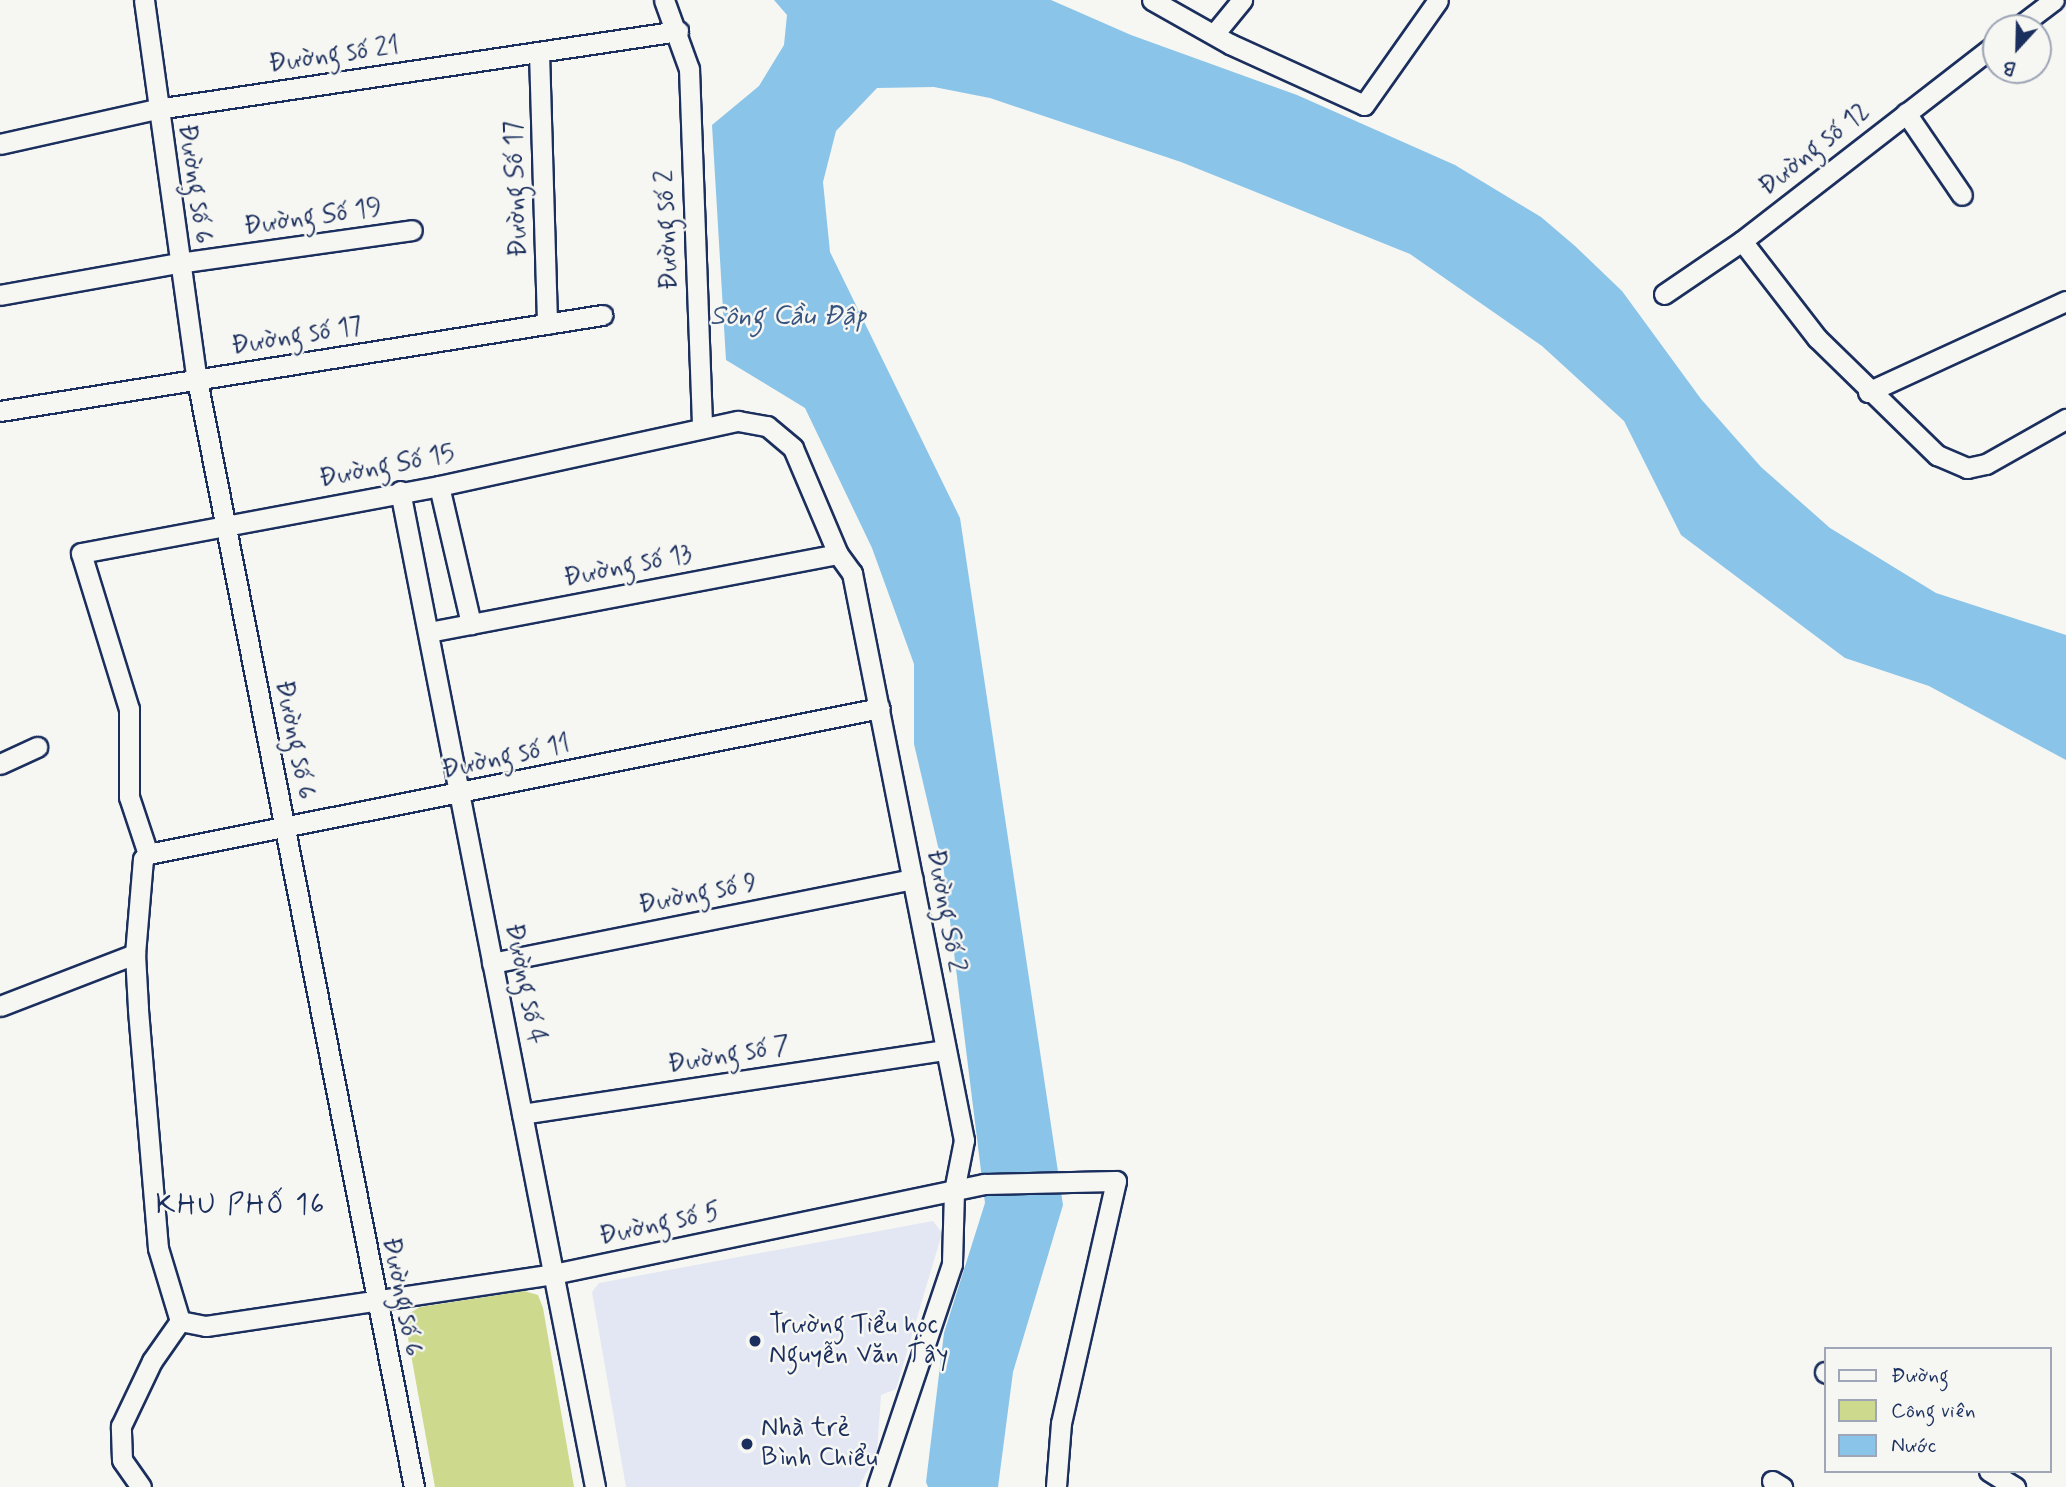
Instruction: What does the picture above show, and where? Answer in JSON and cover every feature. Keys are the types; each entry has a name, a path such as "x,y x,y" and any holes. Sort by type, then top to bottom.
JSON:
{"street":[{"name":"Đường số 6","path":"144,0 178,263 197,380 227,524 375,1303 414,1487"},
{"name":"Đường số 2","path":"664,0 678,31 689,69 702,428"},
{"path":"1152,0 1215,33 1230,44 1364,105 1438,0"},
{"path":"1215,33 1242,0"},
{"path":"2036,14 2054,0"},
{"name":"Đường số 21","path":"0,144 158,109 678,31"},
{"name":"Đường Số 17","path":"539,52 547,324"},
{"name":"Đường số 12","path":"1664,293 1742,241 1982,55"},
{"path":"1906,113 1962,195"},
{"name":"Đường Số 19","path":"0,295 178,263 412,230"},
{"path":"1742,241 1817,338 1868,392 1937,455 1967,468 1986,464 2066,419"},
{"path":"1868,392 2066,301"},
{"name":"Đường số 17","path":"0,411 602,315"},
{"name":"Đường Số 2","path":"702,428 738,421 767,426 793,448 838,554 852,573 964,1140 954,1191 952,1264 877,1487"},
{"name":"Đường Số 15","path":"145,857 129,797 129,709 81,553 400,491 439,486 702,428"},
{"path":"439,486 471,624"},
{"name":"Đường số 4","path":"400,491 462,795 492,963 595,1487"},
{"name":"Đường số 13","path":"429,632 838,554"},
{"name":"Đường số 11","path":"145,857 462,795 880,708"},
{"path":"0,764 37,747"},
{"path":"141,1487 122,1460 121,1426 152,1361 180,1321 158,1248 135,954 145,857"},
{"name":"Đường số 9","path":"492,963 913,879"},
{"path":"0,1006 135,954"},
{"name":"Đường số 7","path":"522,1114 944,1049"},
{"name":"Đường số 5","path":"180,1321 206,1326 375,1303 553,1274 984,1184 1116,1181 1061,1423 1056,1487"},
{"path":"1992,1473 2015,1487"}],"shaded area":[{"name":"Trường Tiểu học Nguyễn Văn Tây","path":"933,1221 942,1233 896,1389 881,1395 877,1452 859,1487 626,1487 592,1292 599,1283"}],"green space":[{"path":"524,1291 538,1295 543,1308 574,1487 435,1487 406,1327 408,1314 420,1307"}],"water":[{"name":"Sông Cầu Đập","path":"774,0 1051,0 1131,35 1297,95 1455,165 1541,217 1622,291 1701,399 1761,467 1830,528 1936,593 2066,635 2066,760 1929,686 1845,658 1681,535 1624,421 1542,346 1410,254 1181,162 990,98 934,87 877,88 836,131 823,182 830,252 960,518 1063,1205 1013,1372 998,1487 928,1487 926,1482 944,1333 985,1203 944,872 914,744 914,664 872,548 805,408 726,360 712,125 759,86 784,45 787,15"}],"place":[{"name":"Trường Tiểu học Nguyễn Văn Tây","path":"755,1341"},
{"name":"Nhà trẻ Bình Chiểu","path":"747,1444"}],"district":[{"name":"KHU PHỐ 16","path":"241,1206"}]}
